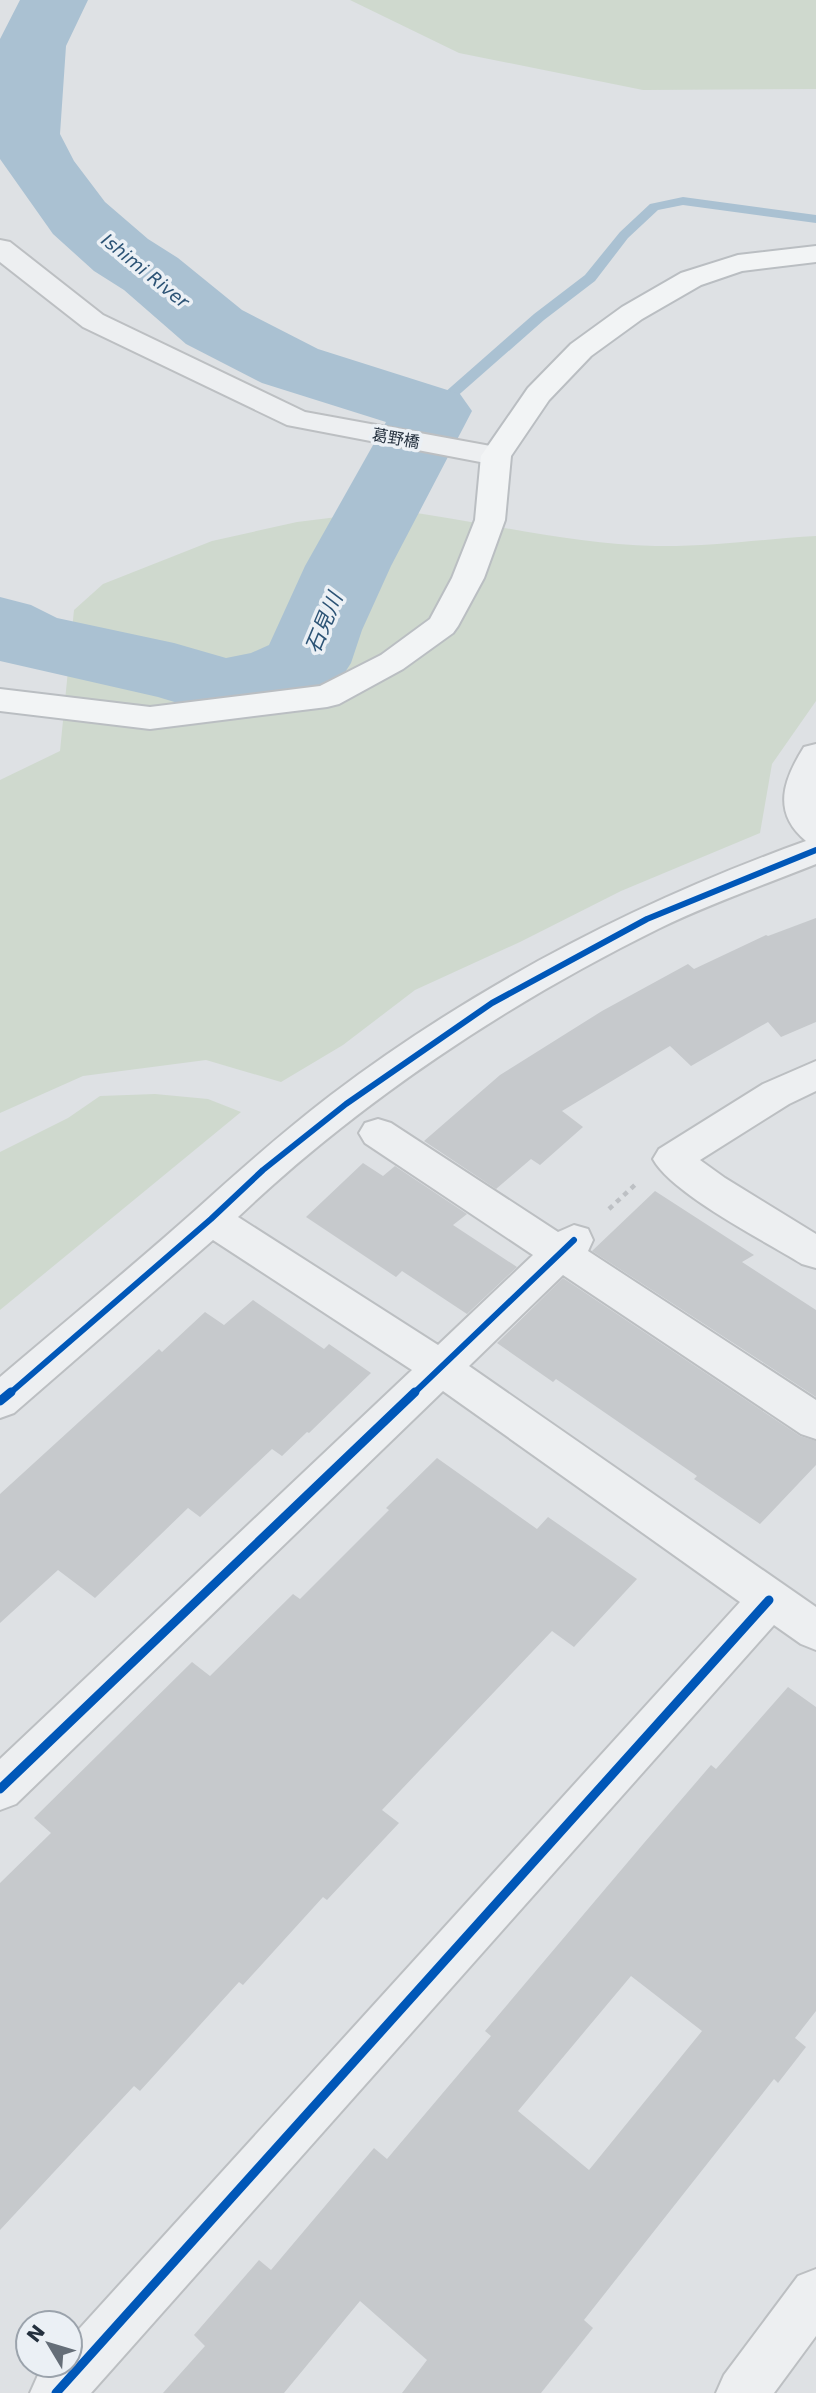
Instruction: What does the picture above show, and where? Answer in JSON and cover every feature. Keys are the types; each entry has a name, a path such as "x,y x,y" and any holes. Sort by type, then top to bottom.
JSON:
{"main road":[{"path":"0,701 150,718 327,696 392,662 442,626 468,578 490,520 496,456 538,394 581,350 632,313 691,279 738,263 816,254"}],"street":[{"name":"葛野橋","path":"0,248 93,321 297,419 496,456"},
{"path":"816,755 806,773 799,802 804,820 816,832"},
{"path":"0,1401 211,1219 263,1170 345,1104 492,1003 647,919 816,850"},
{"path":"661,1166 776,1094 816,1075"},
{"path":"378,1133 568,1247 816,1422"},
{"path":"661,1166 711,1189 816,1253"},
{"path":"211,1219 442,1368 816,1631"},
{"path":"0,1789 568,1247"},
{"path":"55,2393 769,1600"},
{"path":"742,2393 816,2294"}],"path":[{"path":"568,1247 661,1166"}],"shaded area":[{"path":"350,0 816,0 816,89 643,90 459,53"},
{"path":"394,510 557,537 622,544 695,545 816,536 816,701 772,764 760,833 621,891 520,942 415,990 343,1045 281,1082 206,1060 83,1076 0,1113 0,780 60,751 74,610 103,584 212,541 297,522"},
{"path":"155,1094 208,1099 241,1112 0,1310 0,1152 68,1118 100,1096"}],"building":[{"path":"816,918 816,1022 781,1037 768,1022 691,1066 670,1046 562,1111 583,1127 540,1165 531,1159 496,1189 424,1141 500,1075 602,1011 688,964 694,969 766,935"},
{"path":"363,1163 383,1176 395,1166 467,1214 453,1225 517,1267 467,1314 402,1271 396,1277 306,1217"},
{"path":"655,1191 754,1255 742,1262 816,1310 816,1397 592,1251"},
{"path":"563,1278 800,1436 816,1441 816,1465 760,1524 694,1479 697,1476 556,1379 553,1382 497,1343"},
{"path":"253,1300 324,1349 329,1344 371,1373 282,1456 272,1449 200,1517 188,1508 95,1598 58,1570 0,1623 0,1494 159,1349 162,1352 205,1312 224,1325"},
{"path":"437,1458 537,1529 548,1517 637,1579 574,1647 552,1631 382,1810 399,1823 327,1900 323,1897 243,1985 239,1982 140,2091 134,2086 0,2230 0,1883 51,1833 34,1818 192,1662 210,1676 293,1594 300,1599"},
{"path":"788,1687 816,1707 816,2011 795,2038 806,2047 778,2083 774,2079 584,2320 593,2328 541,2393 402,2393 427,2360 360,2301 284,2393 163,2393 205,2346 194,2335 259,2260 271,2270 374,2148 387,2159 491,2036 485,2031 711,1765 716,1769","holes":["631,1976 702,2031 589,2170 518,2111"]}],"waterway":[{"name":"Ishimi River","path":"0,625 32,641 174,672 224,688 272,678 307,663 332,598 432,411 290,366 214,327 151,274 121,255 79,218 40,166 24,134 31,46 54,0"},
{"path":"432,411 539,317 590,278 624,235 654,207 683,201 816,219"}],"cycle path":[{"path":"0,1401 211,1219 263,1170 346,1104 492,1003 647,919 816,850"},
{"path":"0,1789 574,1240"},
{"path":"56,2393 769,1600"}],"water label":[{"name":"石見川","path":"324,623"}]}
